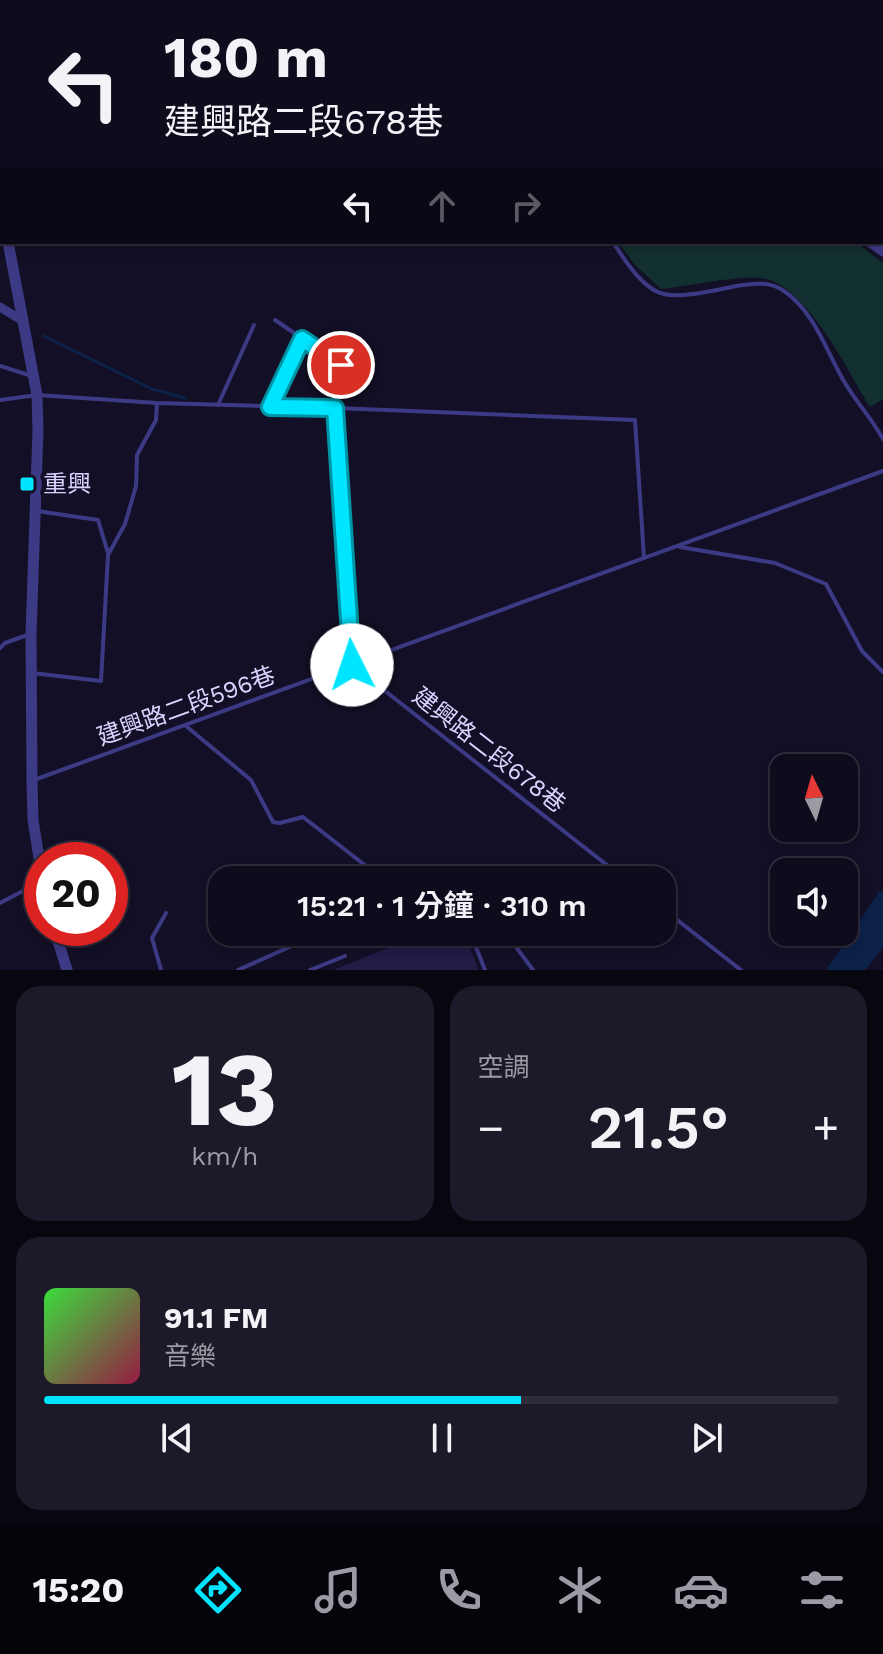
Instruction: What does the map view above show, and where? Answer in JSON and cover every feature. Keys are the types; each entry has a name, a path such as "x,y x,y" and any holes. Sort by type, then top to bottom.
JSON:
{"street":[{"path":"8,244 37,395 31,634 33,820 36,842"},
{"path":"0,307 23,321"},
{"path":"60,946 67,970"}],"lane":[{"path":"614,244 631,271 662,294 763,282 783,290 798,302 812,321 846,385 883,439"},
{"path":"275,320 341,365"},
{"path":"218,405 254,325"},
{"path":"270,407 302,339"},
{"path":"0,366 34,377"},
{"path":"0,400 37,395 157,403 635,420 644,558"},
{"path":"108,555 125,524 136,486 137,455 156,420 157,403"},
{"path":"335,408 352,665"},
{"name":"建興路二段596巷","path":"32,781 883,471"},
{"path":"31,673 101,681 108,555 98,520 35,510"},
{"path":"677,546 775,563 826,584 862,651 883,672"},
{"path":"0,648 5,643 31,634"},
{"name":"建興路二段678巷","path":"352,665 608,866"},
{"path":"186,725 251,780 273,822 303,817 366,866"},
{"path":"0,903 24,889"},
{"path":"161,970 152,938 166,913"},
{"path":"676,919 741,970"},
{"path":"238,970 292,946"},
{"path":"476,946 485,970"},
{"path":"516,946 533,970"},
{"path":"310,970 345,956"}],"green space":[{"path":"619,244 859,244 883,263 883,399 870,407 824,330 793,294 776,283 749,278 661,289 634,264"}],"water":[{"path":"879,892 883,892 883,948 865,970 826,970 842,946 858,946 858,923"}],"building":[{"path":"393,946 469,946 479,970 333,970"}],"waterway":[{"path":"44,336 152,389 185,398"}],"place":[{"name":"重興","path":"27,484"}],"route":[{"path":"341,365 302,339 270,407 335,408 352,665"}]}
